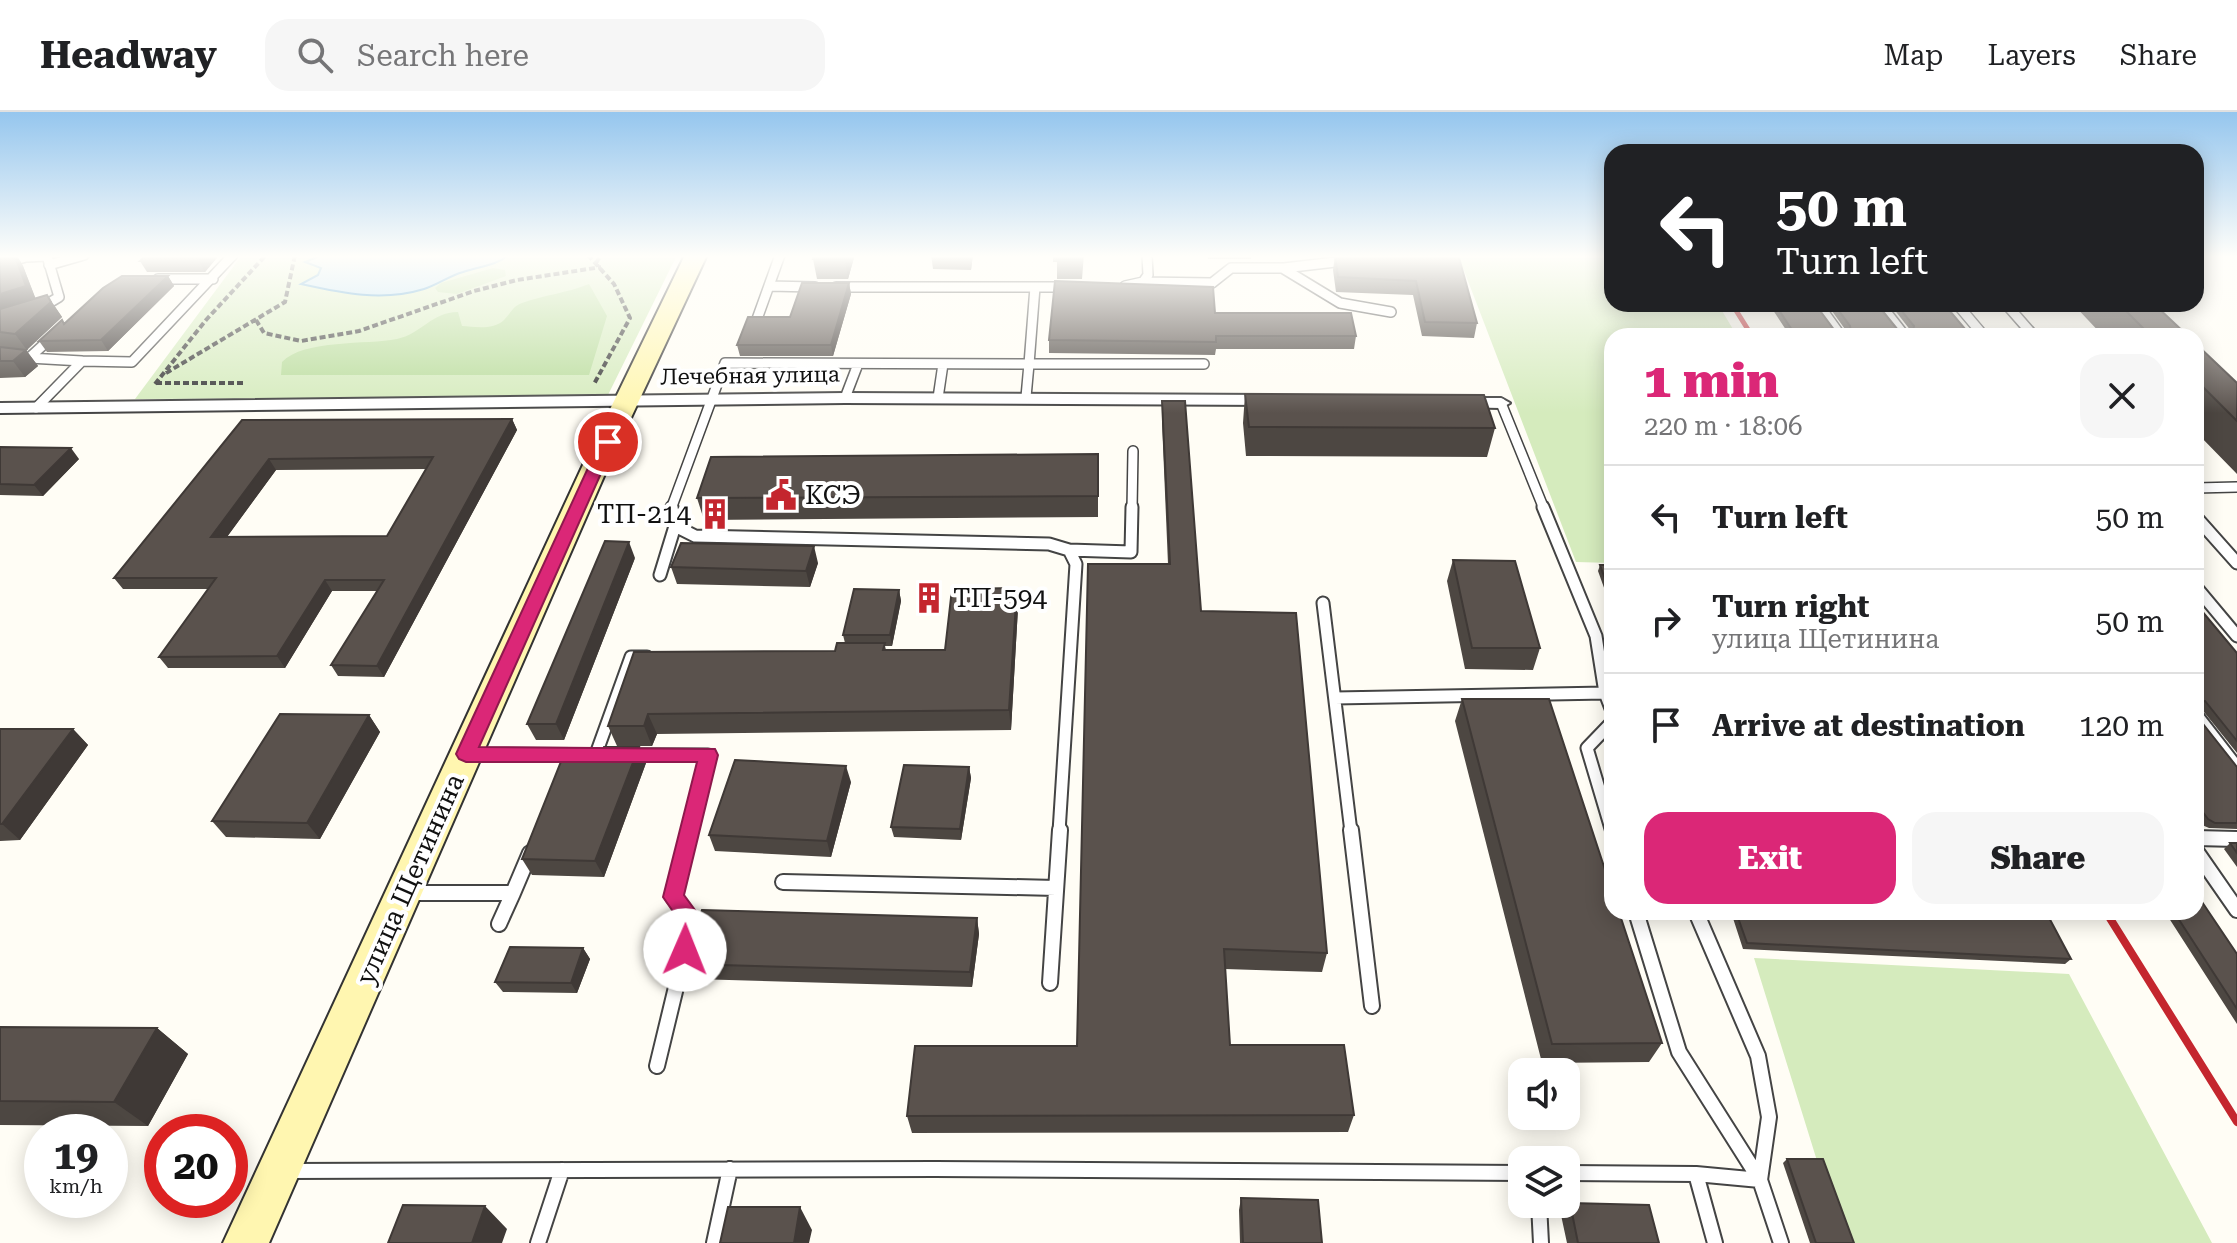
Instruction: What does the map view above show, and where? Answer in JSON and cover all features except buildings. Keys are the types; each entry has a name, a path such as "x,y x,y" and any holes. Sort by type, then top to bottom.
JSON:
{"street":[{"name":"улица Щетинина","path":"246,1243 671,308"},
{"name":"Лечебная улица","path":"0,408 1026,397 1295,401"},
{"path":"1438,402 1501,403"}],"lane":[{"path":"27,313 42,308"},
{"path":"15,356 132,362 185,308"},
{"path":"757,319 761,308"},
{"path":"1026,397 1033,308"},
{"path":"1367,308 1391,312"},
{"path":"1886,312 1899,328"},
{"path":"1964,312 1977,328"},
{"path":"2013,312 2027,328"},
{"path":"29,358 59,330"},
{"path":"36,408 82,361"},
{"path":"660,575 675,526 670,511 725,363 1204,364"},
{"path":"845,398 858,364"},
{"path":"938,398 943,364"},
{"path":"1501,403 1596,636 1604,687"},
{"path":"675,526 695,536 1049,544 1069,550 1131,552 1133,451"},
{"path":"2204,488 2237,487"},
{"path":"2204,526 2237,563"},
{"path":"1050,983 1076,564 1069,550"},
{"path":"2204,597 2237,636"},
{"path":"1323,603 1372,1006"},
{"path":"596,754 631,657 662,657"},
{"path":"1335,698 1604,693"},
{"path":"2204,724 2237,767"},
{"path":"1604,730 1587,748 1604,805"},
{"path":"466,754 708,755 673,897 692,921 657,1066"},
{"path":"499,924 536,838"},
{"path":"2204,838 2237,839"},
{"path":"2204,863 2237,910"},
{"path":"783,882 1056,888"},
{"path":"403,893 513,893"},
{"path":"1638,920 1679,1052 1760,1180 1781,1243"},
{"path":"1699,920 1758,1056 1769,1117 1760,1180"},
{"path":"278,1171 730,1169 1508,1173"},
{"path":"714,1243 730,1169"},
{"path":"538,1243 562,1170"},
{"path":"1580,1173 1696,1174 1760,1180"},
{"path":"1696,1174 1715,1243"},
{"path":"1540,1218 1541,1243"}],"path":[{"path":"137,406 217,308"},
{"path":"162,376 276,308"},
{"path":"256,320 264,333 301,341 359,331 423,308"}],"green space":[{"path":"203,308 651,308 607,397 135,399"},
{"path":"514,308 602,308 607,316 589,375 281,375 282,362 305,350 397,339 449,313 458,312 462,326 490,327 504,320"},
{"path":"1478,308 1723,312 1732,328 1604,328 1604,563 1576,562"},
{"path":"1754,958 2069,974 2212,1243 1847,1243 1818,1164"}],"railway":[{"path":"1737,312 1747,328"},
{"path":"2111,920 2237,1122"}],"place":[{"name":"КСЭ","path":"781,495"},
{"name":"ТП-214","path":"715,514"},
{"name":"ТП-594","path":"929,598"}],"route":[{"path":"608,442 466,754 708,755 673,897 692,921 685,950"}]}
